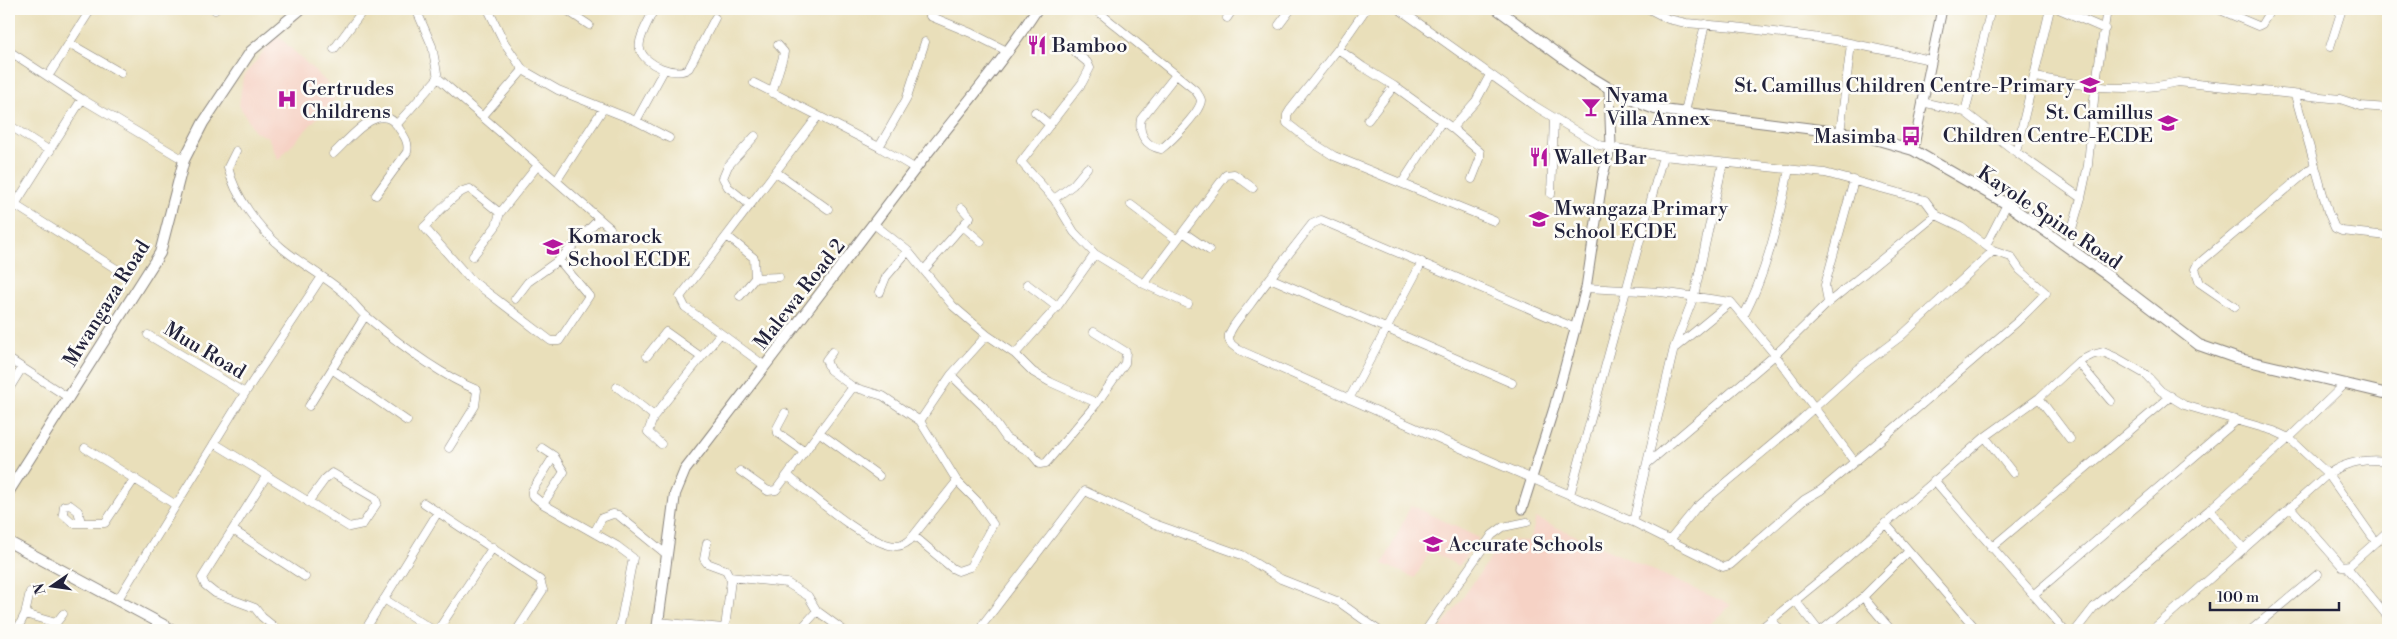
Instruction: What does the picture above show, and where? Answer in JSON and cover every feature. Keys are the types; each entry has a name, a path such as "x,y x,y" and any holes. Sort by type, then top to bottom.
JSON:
{"main road":[{"name":"Mwangaza Road","path":"9,491 160,253 184,160 203,122 251,52 301,9"},
{"name":"Malewa Road 2","path":"657,626 678,482 916,169 1009,52 1037,9"},
{"name":"Kayole Spine Road","path":"1497,9 1609,89 1631,101 1656,109 1840,132 1913,150 2007,204 2067,246 2199,345 2236,358 2388,394"},
{"path":"9,542 173,630"}],"street":[{"path":"49,75 91,9"},
{"path":"334,49 364,9"},
{"path":"416,9 432,46 438,78 610,228"},
{"path":"488,9 504,42 524,70 558,90 636,121 669,138"},
{"path":"565,9 589,26"},
{"path":"654,9 639,44 640,50 643,55 664,70 678,73 684,72 689,68 715,18"},
{"path":"932,9 930,16 972,33 1009,52"},
{"path":"1095,9 1195,90 1201,101 1198,110 1168,144 1160,149 1154,148 1143,139 1139,127 1141,119 1176,76"},
{"path":"1227,18 1233,9"},
{"path":"1279,25 1291,9"},
{"path":"1366,9 1338,49 1290,110 1287,115 1287,123 1304,137 1334,156 1494,221"},
{"path":"1400,9 1490,75 1554,119 1592,142 1663,156 1825,173 1925,200 1936,215 1960,227 1993,251 2011,257 2020,270 2046,293 1854,462 1821,490 1804,500 1759,542 1726,567 1720,566 1633,522 1532,480 1231,345 1230,334 1312,224 1321,220 1576,328"},
{"path":"1649,9 1668,19 1851,44 1931,60"},
{"path":"1913,150 1942,9"},
{"path":"1965,112 1991,9"},
{"path":"2016,152 2050,9"},
{"path":"2059,9 2105,29"},
{"path":"2067,246 2081,198 2088,165 2095,88 2107,9"},
{"path":"2218,9 2258,26 2262,24 2271,9"},
{"path":"2330,48 2342,9"},
{"path":"1685,112 1705,24"},
{"path":"879,147 906,100 925,42"},
{"path":"69,43 121,73"},
{"path":"1840,132 1851,44"},
{"path":"772,93 784,57 784,52 778,45"},
{"path":"1338,49 1452,128 1480,152 1480,158 1472,179"},
{"path":"9,51 49,75 82,99 184,160"},
{"path":"1076,53 1087,62 1090,68 1082,83 1021,162 1054,199 1074,232 1095,254 1144,284 1188,304"},
{"path":"483,116 524,70"},
{"path":"636,121 664,70"},
{"path":"1452,128 1476,101 1490,75"},
{"path":"2035,77 2095,88 2158,87 2178,82 2340,99 2361,106 2388,108"},
{"path":"397,124 438,78"},
{"path":"754,83 879,147 916,169"},
{"path":"1368,120 1394,86"},
{"path":"1522,509 1532,480 1586,288 1603,175 1611,146 1609,89"},
{"path":"2295,95 2331,221 2335,228 2342,231 2388,236"},
{"path":"9,214 82,99"},
{"path":"1922,102 1965,112 2016,152 2081,198"},
{"path":"557,180 603,109"},
{"path":"1035,112 1050,125"},
{"path":"765,366 685,307 680,297 818,116"},
{"path":"334,154 372,118 383,118 397,124 408,143 407,152 376,195"},
{"path":"1551,194 1554,119"},
{"path":"1402,183 1442,121"},
{"path":"9,124 50,150"},
{"path":"750,205 728,187 723,178 728,166 755,136"},
{"path":"236,151 228,168 248,210 281,248 345,294 365,316 454,379 477,390 475,406 449,448"},
{"path":"1570,495 1663,156"},
{"path":"1633,522 1674,348 1694,296 1724,163"},
{"path":"473,256 496,226 500,213 538,165"},
{"path":"2235,307 2200,283 2195,269 2197,265 2315,165"},
{"path":"1054,199 1087,168"},
{"path":"1744,315 1754,296 1783,200 1789,169"},
{"path":"776,172 828,209"},
{"path":"1144,284 1228,174 1234,174 1253,188"},
{"path":"1828,303 1825,285 1854,180"},
{"path":"500,213 470,189 466,189 458,194 424,227 470,279 551,341 559,341 589,296 559,260"},
{"path":"1986,245 2007,204"},
{"path":"15,205 126,275"},
{"path":"1131,205 1177,240"},
{"path":"924,270 970,217 962,208"},
{"path":"1648,463 1776,355 1828,303 1936,215"},
{"path":"515,298 528,282 559,260 599,219"},
{"path":"875,225 908,251 954,306 987,335 1015,354 1033,372 1044,379 1096,403"},
{"path":"963,226 981,242"},
{"path":"1183,232 1209,250"},
{"path":"727,236 754,258 754,278 740,296"},
{"path":"880,292 886,277 908,251"},
{"path":"1669,541 1696,508 1814,409 1856,370 1900,337 1993,251"},
{"path":"1015,354 1057,307 1095,254"},
{"path":"1349,399 1422,262"},
{"path":"754,278 779,277"},
{"path":"117,601 245,393 321,278"},
{"path":"1270,278 1386,330 1512,383"},
{"path":"1027,284 1057,307"},
{"path":"1586,288 1625,289 1731,302 1776,355 1854,462"},
{"path":"1674,348 1731,302"},
{"path":"309,406 365,316"},
{"path":"647,356 666,332 701,358"},
{"path":"951,375 984,407 1006,438 1030,452 1040,464 1049,462 1125,364 1126,352 1094,332"},
{"path":"661,444 648,432 654,416 720,334"},
{"name":"Muu Road","path":"148,335 245,393"},
{"path":"920,421 951,375 987,335"},
{"path":"832,352 826,360 830,370 853,387 883,396 920,421 957,480 977,501 993,524 970,567 958,571 914,536"},
{"path":"1759,630 1985,437 2039,398 2078,362 2098,352 2105,353 2145,374 2161,391 2184,405 2237,420 2289,438 2328,474 2376,542"},
{"path":"9,359 69,398"},
{"path":"2078,362 2111,401"},
{"path":"9,389 22,368"},
{"path":"333,370 407,421"},
{"path":"2076,630 2094,606 2209,510 2289,438 2346,383"},
{"path":"616,387 654,416"},
{"path":"740,471 771,492 776,490 820,434 853,387"},
{"path":"1991,548 2171,396"},
{"path":"2039,398 2070,439"},
{"path":"785,413 777,428 778,433 805,452"},
{"path":"2033,595 2237,420"},
{"path":"820,434 879,476"},
{"path":"1985,437 2013,473"},
{"path":"214,443 308,502 349,527 363,524 377,503 375,498 332,473 325,479 308,502"},
{"path":"84,448 176,505"},
{"path":"542,448 554,456 563,469 563,476 543,504"},
{"path":"554,456 532,491 532,495 543,504 634,558 620,630"},
{"path":"2152,630 2328,474 2340,466 2356,462 2388,461"},
{"path":"266,475 234,530 202,578 204,583 216,593 255,608 262,617 278,630"},
{"path":"788,476 841,520 864,534 896,547 903,546 914,536 957,480"},
{"path":"81,522 105,523 135,478"},
{"path":"1934,480 2064,630"},
{"path":"981,630 983,624 1085,491 1152,523 1242,554 1281,579 1339,602 1378,630"},
{"path":"424,503 493,547 540,580 543,590 517,630"},
{"path":"2290,507 2339,564 2346,566 2388,617"},
{"path":"2209,510 2244,549"},
{"path":"365,630 438,512"},
{"path":"594,533 602,518 613,514 618,515 666,554"},
{"path":"1426,630 1492,535 1503,527 1526,522"},
{"path":"1885,523 1977,630"},
{"path":"234,530 305,577"},
{"path":"2346,566 2388,531"},
{"path":"707,543 704,559 711,565 726,570 730,577 725,628"},
{"path":"438,630 493,547"},
{"path":"1822,630 1863,596 1909,551"},
{"path":"2251,630 2318,574"},
{"path":"730,577 786,583 808,596 817,611 843,630"},
{"path":"18,630 25,614 30,592"},
{"path":"1863,596 1891,630"},
{"path":"384,599 432,630"},
{"path":"1795,600 1818,630"},
{"path":"800,630 817,611"},
{"path":"25,614 54,627 63,614"},
{"path":"1772,619 1780,630"},
{"path":"657,626 745,630"}],"shaded area":[{"name":"Gertrudes Childrens","path":"277,35 339,94 278,160 268,137 255,132 239,105 243,77"},
{"name":"Accurate Schools","path":"1411,505 1479,538 1459,566 1430,551 1415,578 1383,564"},
{"path":"1536,518 1731,605 1703,630 1440,630 1503,540 1530,541"}],"place":[{"name":"Bamboo","path":"1037,45"},
{"name":"St. Camillus Children Centre-Primary","path":"2090,85"},
{"name":"Gertrudes Childrens","path":"287,99"},
{"name":"Nyama Villa Annex","path":"1591,107"},
{"name":"St. Camillus Children Centre-ECDE","path":"2168,123"},
{"name":"Masimba","path":"1911,136"},
{"name":"Wallet Bar","path":"1539,157"},
{"name":"Mwangaza Primary School ECDE","path":"1539,219"},
{"name":"Komarock School ECDE","path":"553,247"},
{"name":"Accurate Schools","path":"1433,544"}]}
